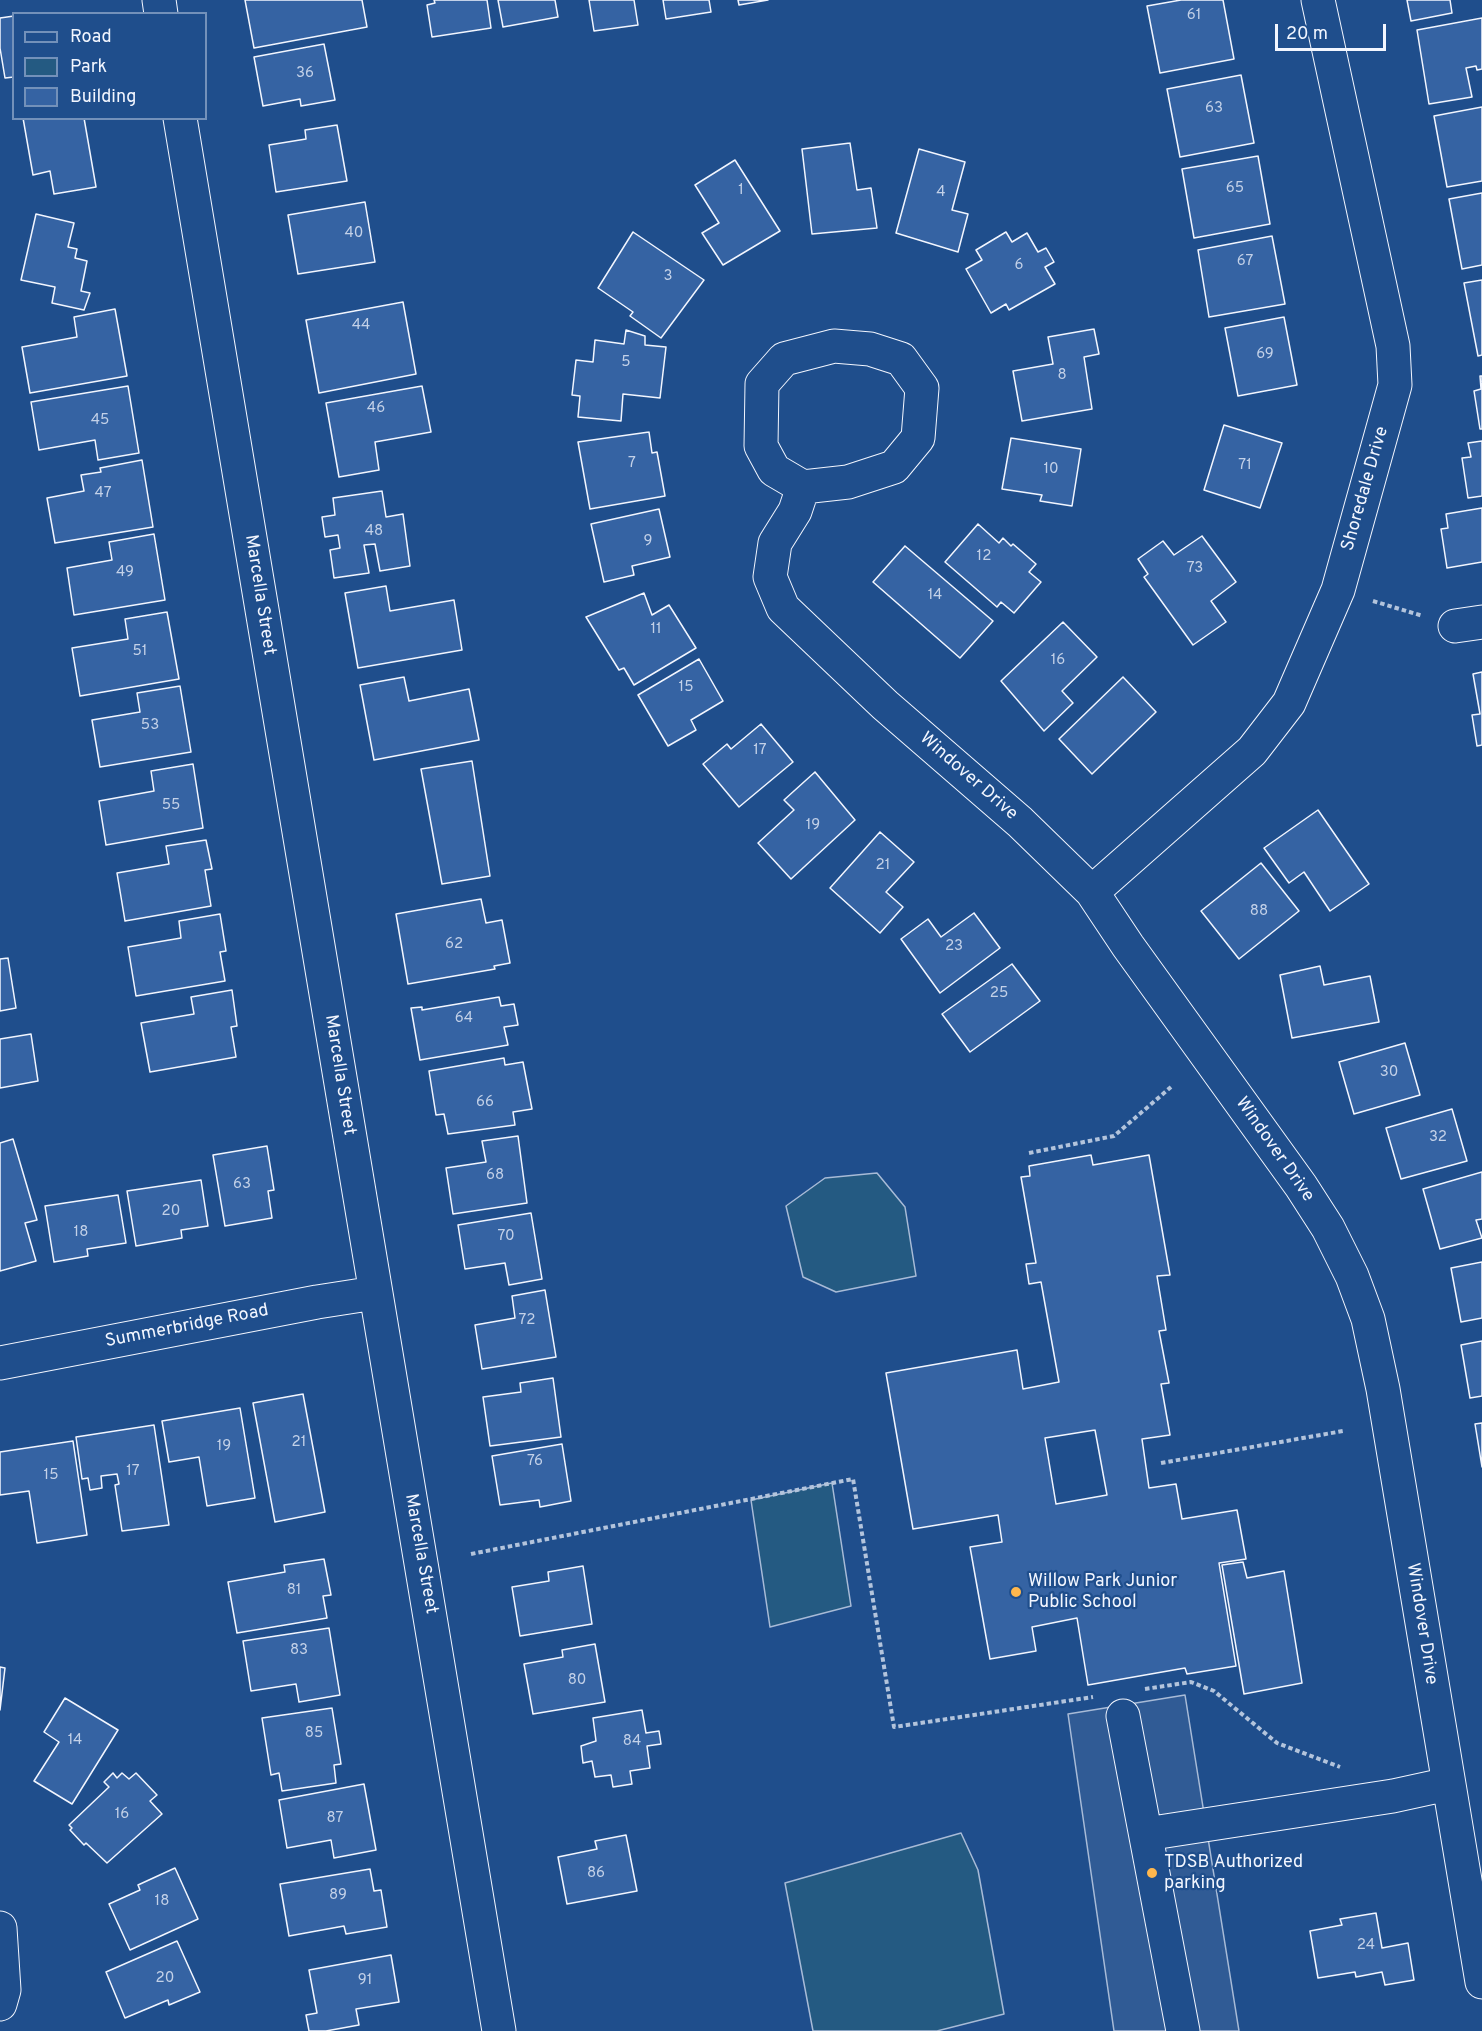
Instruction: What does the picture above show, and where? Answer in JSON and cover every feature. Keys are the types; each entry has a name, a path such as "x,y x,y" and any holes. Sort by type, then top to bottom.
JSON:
{"street":[{"name":"Shoredale Drive","path":"1092,892 1252,751 1289,703 1338,590 1392,395 1395,375 1394,346 1318,0"},
{"name":"Marcella Street","path":"180,120 499,2031"},
{"path":"834,346 870,349 901,359 922,388 918,438 894,467 848,482 803,487 774,470 761,446 762,384 784,359 834,346"},
{"name":"Windover Drive","path":"803,487 795,511 775,543 770,577 783,608 885,705 1020,822 1092,892 1128,946 1301,1186 1328,1228 1352,1276 1368,1319 1383,1389 1482,1982"},
{"name":"Summerbridge Road","path":"0,1363 375,1293"},
{"path":"1119,1701 1183,2031"},
{"path":"1146,1834 1393,1796 1448,1784"},
{"path":"0,1928 4,1990 0,2004"}],"path":[{"path":"1338,590 1469,624"},
{"path":"1029,1153 1114,1136 1171,1087"},
{"path":"1161,1463 1343,1431"},
{"path":"471,1554 853,1479 894,1727 1119,1701 1191,1682 1214,1691 1277,1743 1342,1768"}],"green space":[{"path":"877,1173 905,1207 916,1276 836,1292 803,1277 786,1206 825,1178"},
{"path":"832,1483 851,1606 770,1627 751,1500"},
{"path":"961,1833 978,1870 1004,2014 937,2031 813,2031 785,1883"}],"shaded area":[{"name":"TDSB Authorized parking","path":"1185,1695 1239,2031 1114,2031 1068,1714"}],"building":[{"path":"245,0 362,0 367,27 254,48"},
{"path":"434,0 487,0 491,28 432,37 427,5 435,3"},
{"path":"498,0 555,0 558,17 503,27"},
{"path":"589,0 634,0 638,25 594,31"},
{"path":"663,0 709,0 711,12 666,19"},
{"path":"738,0 768,0 739,5"},
{"path":"1181,0 1223,0 1234,59 1160,73 1147,6"},
{"path":"1407,0 1450,0 1452,13 1411,21"},
{"path":"12,16 12,77 5,78 0,48 0,18"},
{"path":"1482,18 1482,69 1477,70 1476,66 1466,68 1472,97 1429,104 1417,30"},
{"path":"324,44 335,100 301,106 300,99 263,106 254,57"},
{"path":"1241,75 1254,143 1180,157 1167,89"},
{"path":"1482,107 1482,181 1447,187 1434,116"},
{"path":"23,120 84,120 96,187 54,194 50,171 33,175"},
{"path":"337,125 347,181 276,192 269,145 306,139 305,130"},
{"path":"850,143 857,190 871,188 877,228 812,234 802,149"},
{"path":"919,149 965,162 952,210 968,214 958,252 896,233"},
{"path":"1258,156 1270,224 1194,238 1182,169"},
{"path":"735,160 780,231 723,265 702,233 719,223 695,185"},
{"path":"1482,193 1482,265 1462,269 1449,199"},
{"path":"365,202 375,262 298,274 288,215"},
{"path":"36,214 74,223 68,247 77,249 75,258 87,261 81,291 90,293 84,310 52,303 55,287 21,280"},
{"path":"633,232 704,280 661,338 630,316 633,312 598,288"},
{"path":"1006,232 1012,242 1027,233 1038,252 1046,248 1054,262 1045,267 1055,284 1009,310 1006,304 991,313 966,269 982,260 976,250"},
{"path":"1272,236 1285,304 1209,317 1198,250"},
{"path":"1482,280 1482,355 1478,356 1464,283"},
{"path":"403,302 416,374 319,393 306,320"},
{"path":"115,309 127,376 30,393 22,347 77,337 74,317"},
{"path":"1284,317 1297,385 1238,396 1225,328"},
{"path":"1094,329 1099,354 1084,357 1092,409 1022,421 1013,371 1053,364 1048,337"},
{"path":"626,330 645,336 645,345 666,347 660,398 623,394 621,421 578,417 580,396 572,395 576,360 593,362 595,340 624,344"},
{"path":"1480,376 1482,376 1482,429 1480,429 1474,391 1481,389"},
{"path":"128,386 139,453 98,460 95,440 39,450 31,402"},
{"path":"422,386 431,432 375,442 379,470 339,477 326,403"},
{"path":"1224,425 1282,443 1260,508 1204,490"},
{"path":"649,432 652,453 657,452 665,496 590,509 578,442"},
{"path":"1011,438 1081,449 1072,506 1040,501 1042,495 1002,489"},
{"path":"1482,441 1482,496 1468,498 1462,458 1471,457 1468,443"},
{"path":"142,460 153,527 55,543 47,498 84,491 81,475 101,472 100,468"},
{"path":"382,491 386,517 403,514 410,566 380,571 375,544 364,545 369,573 334,578 330,550 340,548 338,535 325,537 322,517 335,515 333,498"},
{"path":"1482,508 1482,562 1447,568 1441,529 1448,528 1446,514"},
{"path":"659,509 670,557 632,566 634,575 604,582 591,524"},
{"path":"978,524 999,543 1003,538 1036,564 1029,572 1041,582 1014,613 1001,602 997,607 945,562"},
{"path":"154,534 165,600 74,615 67,568 112,560 109,542"},
{"path":"1202,536 1236,582 1211,601 1226,622 1193,645 1144,577 1148,574 1138,559 1163,541 1174,555"},
{"path":"905,546 993,621 960,658 873,582"},
{"path":"386,586 390,611 454,600 462,650 358,668 345,593"},
{"path":"644,593 652,615 669,605 696,648 634,685 624,668 619,670 586,617"},
{"path":"167,612 179,679 80,696 72,648 128,639 125,619"},
{"path":"1063,622 1097,657 1062,691 1073,703 1044,731 1001,681"},
{"path":"699,659 723,701 691,720 696,730 668,746 638,695"},
{"path":"1482,672 1482,745 1477,746 1472,715 1480,714 1473,674"},
{"path":"404,677 409,701 469,689 479,740 374,760 360,685"},
{"path":"1123,677 1156,712 1092,774 1059,739"},
{"path":"180,686 191,752 100,767 92,720 140,712 137,693"},
{"path":"761,724 793,762 739,807 703,764 727,744 731,749"},
{"path":"472,761 490,876 442,884 421,769"},
{"path":"193,764 203,828 106,845 99,801 154,791 151,771"},
{"path":"815,772 855,820 791,879 758,843 794,810 784,800"},
{"path":"1318,810 1369,884 1330,911 1304,872 1289,883 1264,848"},
{"path":"880,832 914,862 886,892 903,907 880,933 830,888"},
{"path":"206,840 212,869 205,870 211,906 125,921 117,873 169,864 166,846"},
{"path":"1261,863 1299,911 1239,959 1201,911"},
{"path":"481,899 486,923 502,920 510,963 494,966 495,969 408,984 396,914"},
{"path":"974,913 1000,948 940,993 901,939 928,919 941,937"},
{"path":"220,914 226,951 220,952 225,981 136,996 128,947 181,938 179,921"},
{"path":"8,958 16,1008 0,1011 0,959"},
{"path":"1012,964 1040,1001 970,1052 942,1014"},
{"path":"1320,966 1324,985 1370,976 1379,1022 1292,1038 1280,975"},
{"path":"232,990 237,1026 231,1027 236,1057 150,1072 141,1023 194,1014 191,997"},
{"path":"499,997 501,1006 514,1004 518,1025 504,1027 508,1045 420,1060 411,1008 422,1007 422,1010"},
{"path":"31,1034 38,1081 0,1088 0,1039"},
{"path":"1405,1043 1420,1095 1354,1114 1339,1062"},
{"path":"504,1058 505,1065 523,1062 532,1109 513,1112 515,1125 448,1134 444,1114 436,1115 429,1071"},
{"path":"1452,1109 1467,1161 1401,1179 1386,1128"},
{"path":"518,1136 527,1203 453,1214 446,1168 486,1162 482,1141"},
{"path":"13,1139 37,1220 25,1223 36,1261 0,1271 0,1143"},
{"path":"267,1146 274,1190 268,1191 272,1218 225,1226 213,1155"},
{"path":"1091,1155 1093,1165 1149,1155 1170,1275 1157,1276 1166,1330 1159,1331 1169,1383 1161,1384 1170,1435 1142,1439 1149,1488 1176,1484 1182,1519 1237,1510 1246,1559 1219,1563 1236,1666 1187,1674 1185,1668 1088,1685 1077,1618 1032,1627 1036,1651 990,1659 970,1547 1002,1542 998,1515 913,1529 886,1373 1017,1350 1023,1389 1059,1382 1041,1282 1029,1284 1026,1264 1036,1263 1021,1177 1030,1176 1029,1166","holes":["1095,1430 1107,1495 1056,1504 1045,1438"]},
{"path":"1482,1172 1482,1219 1476,1220 1482,1238 1440,1249 1423,1189"},
{"path":"201,1180 208,1226 181,1230 182,1238 136,1246 127,1191"},
{"path":"118,1195 126,1243 87,1249 88,1256 54,1262 45,1206"},
{"path":"531,1213 542,1279 509,1285 505,1263 465,1269 458,1225"},
{"path":"1482,1262 1482,1318 1461,1322 1451,1268"},
{"path":"545,1290 556,1357 482,1369 475,1325 515,1318 512,1296"},
{"path":"1482,1341 1482,1396 1470,1398 1461,1345"},
{"path":"553,1378 561,1437 490,1446 483,1397 521,1392 520,1383"},
{"path":"303,1394 325,1512 275,1522 253,1403"},
{"path":"240,1408 255,1498 207,1506 199,1457 169,1462 162,1421"},
{"path":"1482,1423 1482,1467 1475,1424"},
{"path":"154,1425 169,1525 122,1531 115,1485 119,1484 117,1474 101,1476 102,1488 90,1490 88,1478 82,1479 76,1437"},
{"path":"73,1441 87,1535 37,1543 29,1491 0,1495 0,1452"},
{"path":"562,1444 571,1501 540,1507 539,1500 500,1505 492,1456"},
{"path":"324,1559 331,1595 323,1596 327,1618 237,1633 228,1582 285,1572 284,1565"},
{"path":"1243,1562 1247,1578 1284,1571 1302,1683 1244,1694 1222,1565"},
{"path":"583,1566 592,1624 520,1636 512,1587 549,1581 548,1572"},
{"path":"329,1628 340,1695 299,1702 296,1684 251,1691 243,1641"},
{"path":"595,1644 605,1702 533,1714 524,1664 563,1657 562,1650"},
{"path":"0,1667 5,1668 0,1710"},
{"path":"65,1698 118,1730 72,1804 34,1781 59,1742 44,1732"},
{"path":"332,1708 341,1764 334,1765 336,1783 282,1791 279,1773 271,1775 262,1718"},
{"path":"642,1710 646,1733 659,1731 661,1744 647,1746 650,1768 630,1771 632,1784 613,1787 611,1775 595,1777 592,1761 583,1763 581,1746 596,1741 593,1718"},
{"path":"113,1773 117,1778 122,1773 129,1779 136,1773 157,1795 150,1801 162,1814 107,1863 86,1843 84,1845 70,1830 72,1828 69,1825 109,1787 104,1782"},
{"path":"364,1784 376,1850 334,1858 331,1840 287,1848 279,1800"},
{"path":"626,1835 637,1891 567,1904 558,1857 597,1849 595,1841"},
{"path":"175,1868 198,1919 130,1950 109,1904 140,1890 138,1885"},
{"path":"370,1869 374,1891 381,1890 387,1927 346,1934 344,1926 289,1936 280,1884"},
{"path":"1376,1913 1382,1948 1408,1943 1414,1980 1385,1985 1382,1972 1356,1977 1355,1972 1318,1978 1310,1931 1342,1925 1340,1919"},
{"path":"177,1941 200,1992 169,2005 168,2000 125,2018 106,1972"},
{"path":"391,1955 399,2002 356,2009 359,2025 326,2031 309,2031 306,2015 317,2013 309,1970"}],"place":[{"name":"Willow Park Junior Public School","path":"1016,1592"},
{"name":"TDSB Authorized parking","path":"1152,1873"}]}
